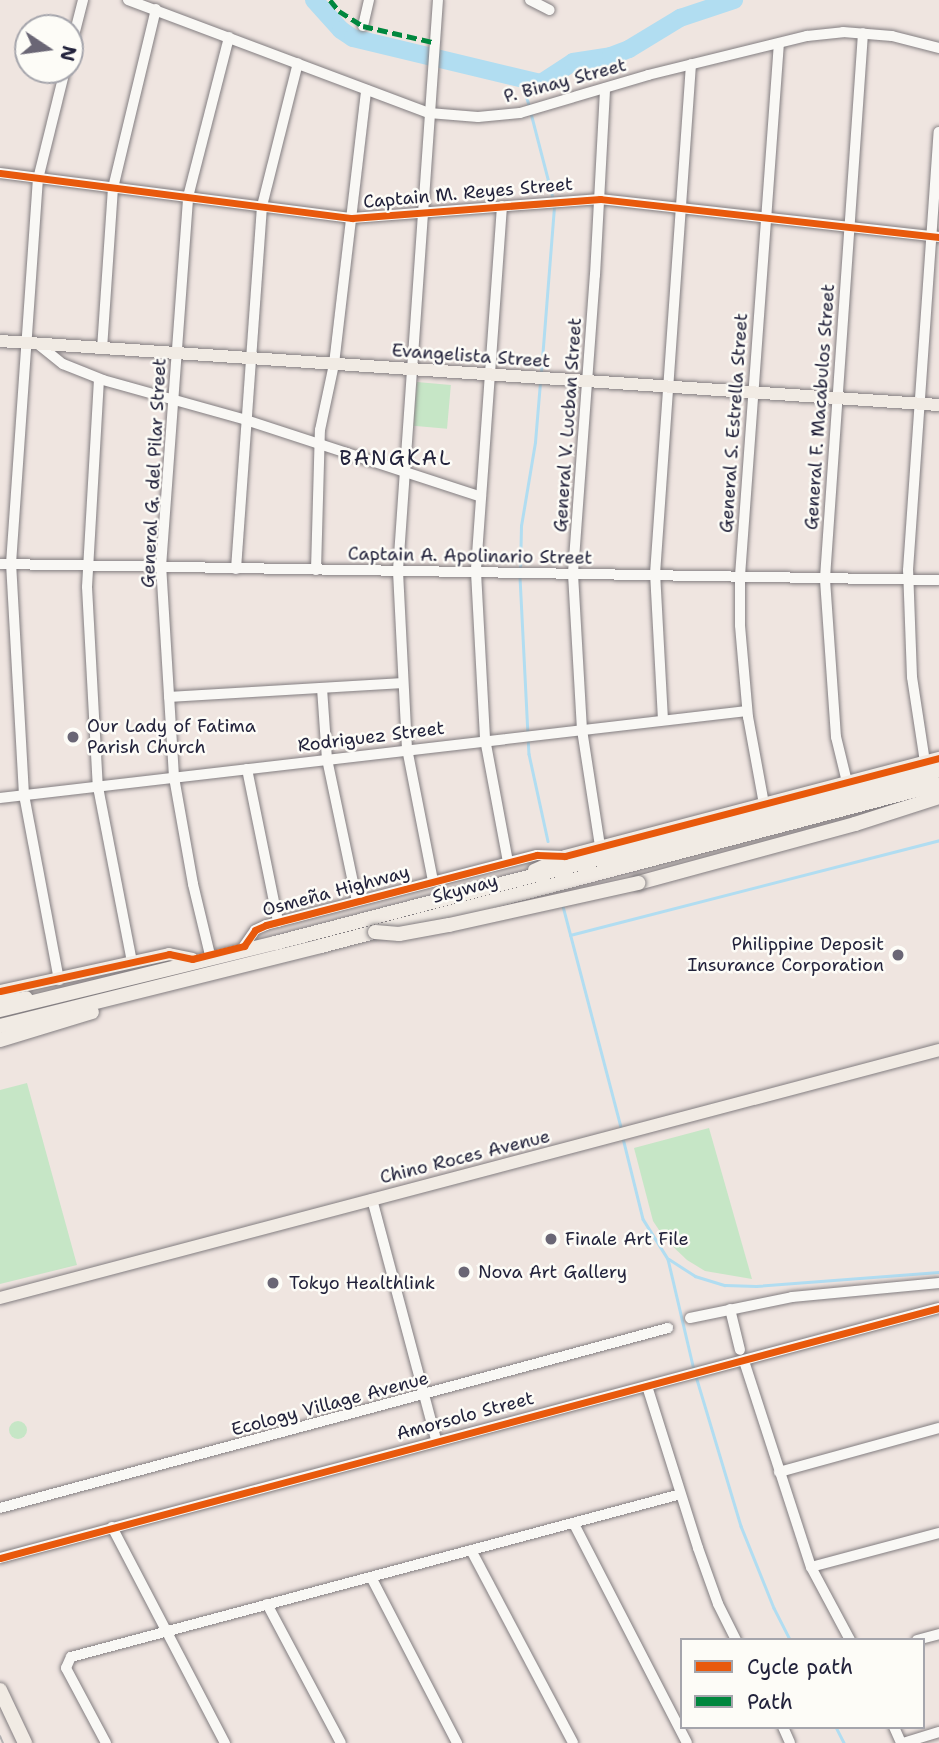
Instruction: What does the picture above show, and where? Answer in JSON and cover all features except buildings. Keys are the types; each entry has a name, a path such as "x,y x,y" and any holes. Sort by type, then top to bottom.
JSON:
{"highway":[{"name":"Skyway","path":"0,1010 275,943 939,770"},
{"name":"Skyway","path":"0,1027 939,787"},
{"path":"375,932 399,934 449,925 625,886 908,808 939,797"},
{"path":"0,1040 139,997"},
{"path":"0,1690 25,1743"}],"main road":[{"name":"Evangelista Street","path":"0,341 939,405"},
{"name":"Osmeña Highway","path":"0,1002 210,955 542,868 565,856 600,846 939,758"},
{"path":"0,1027 139,997 939,787"},
{"name":"Osmeña Highway","path":"0,991 169,954 192,959"},
{"name":"Chino Roces Avenue","path":"0,1298 939,1050"}],"street":[{"name":"P. Binay Street","path":"128,0 429,113 478,117 520,113 691,64 828,33 892,36 939,48"},
{"path":"363,26 369,0"},
{"path":"433,881 407,749 398,570 438,0"},
{"path":"530,0 550,10"},
{"path":"102,349 113,188 156,9"},
{"name":"General F. Macabulos Street","path":"847,782 835,737 825,578 863,33"},
{"name":"General G. del Pilar Street","path":"210,955 174,777 161,567 188,197 229,37"},
{"name":"General S. Estrella Street","path":"764,804 747,711 740,625 740,576 779,43"},
{"path":"236,569 262,206 298,63"},
{"path":"663,720 655,575 671,386 691,64"},
{"path":"59,980 24,795 6,564 32,344 38,179 62,84"},
{"name":"General V. Lucban Street","path":"600,846 582,730 573,573 600,199 605,88"},
{"path":"316,570 320,430 334,364 366,90"},
{"path":"925,762 912,677 908,579 919,404 935,237 939,132"},
{"name":"Captain M. Reyes Street","path":"0,173 352,218 600,199 935,237"},
{"path":"502,206 477,572 485,739 508,862"},
{"path":"32,344 63,364 99,379 246,419 481,496"},
{"path":"99,379 87,566 98,787 132,962"},
{"name":"Captain A. Apolinario Street","path":"6,564 939,580"},
{"path":"169,697 403,683"},
{"path":"322,688 327,759 357,901"},
{"name":"Rodriguez Street","path":"0,798 485,739 747,711"},
{"path":"247,769 278,922"},
{"name":"Osmeña Highway","path":"244,946 255,930 278,922 508,862 544,854 565,856"},
{"path":"372,1199 436,1440"},
{"path":"690,1318 842,1291 939,1283"},
{"name":"Amorsolo Street","path":"0,1558 939,1308"},
{"path":"730,1309 740,1350"},
{"name":"Ecology Village Avenue","path":"0,1508 668,1328"},
{"path":"744,1361 811,1567 849,1638"},
{"path":"647,1385 714,1593 735,1638"},
{"path":"779,1472 939,1428"},
{"path":"106,1743 66,1668 71,1657 681,1494"},
{"path":"574,1524 687,1743"},
{"path":"112,1527 225,1743"},
{"path":"811,1567 939,1533"},
{"path":"471,1550 573,1743"},
{"path":"371,1577 457,1743"},
{"path":"267,1604 341,1743"},
{"path":"902,1743 939,1732"}],"green space":[{"path":"417,382 451,385 447,429 413,426"},
{"path":"27,1083 77,1265 0,1284 0,1090"},
{"path":"709,1128 752,1279 705,1271 687,1260 665,1239 653,1221 634,1148"},
{"path":"14,1421 22,1421 27,1430 25,1437 14,1439 9,1434 9,1426"}],"waterway":[{"path":"314,0 341,30 353,38 541,83 573,62 611,56 629,49 680,18 734,0"},
{"path":"521,80 530,107"},
{"path":"531,113 553,198"},
{"path":"541,372 554,205"},
{"path":"520,570 521,526 535,442 540,383"},
{"path":"520,577 529,754 548,841"},
{"path":"570,935 939,840"},
{"path":"563,906 622,1131"},
{"path":"623,1138 643,1219 668,1259 694,1370"},
{"path":"669,1259 695,1276 725,1285 756,1286 939,1272"},
{"path":"696,1376 741,1526 789,1638"},
{"path":"837,1729 844,1743"}],"tram line":[{"path":"0,1736 3,1743"}],"marked path":[{"path":"330,0 339,11 363,26 433,42"}],"cycle path":[{"path":"0,173 352,218 600,199 939,237"},
{"path":"0,991 169,954 192,959 244,946 255,930 266,925 537,855 565,856 939,758"},
{"path":"0,1558 939,1308"}],"place":[{"name":"Our Lady of Fatima Parish Church","path":"73,737"},
{"name":"Philippine Deposit Insurance Corporation","path":"898,955"},
{"name":"Finale Art File","path":"551,1239"},
{"name":"Nova Art Gallery","path":"464,1272"},
{"name":"Tokyo Healthlink","path":"273,1283"}],"district":[{"name":"BANGKAL","path":"396,458"}]}
